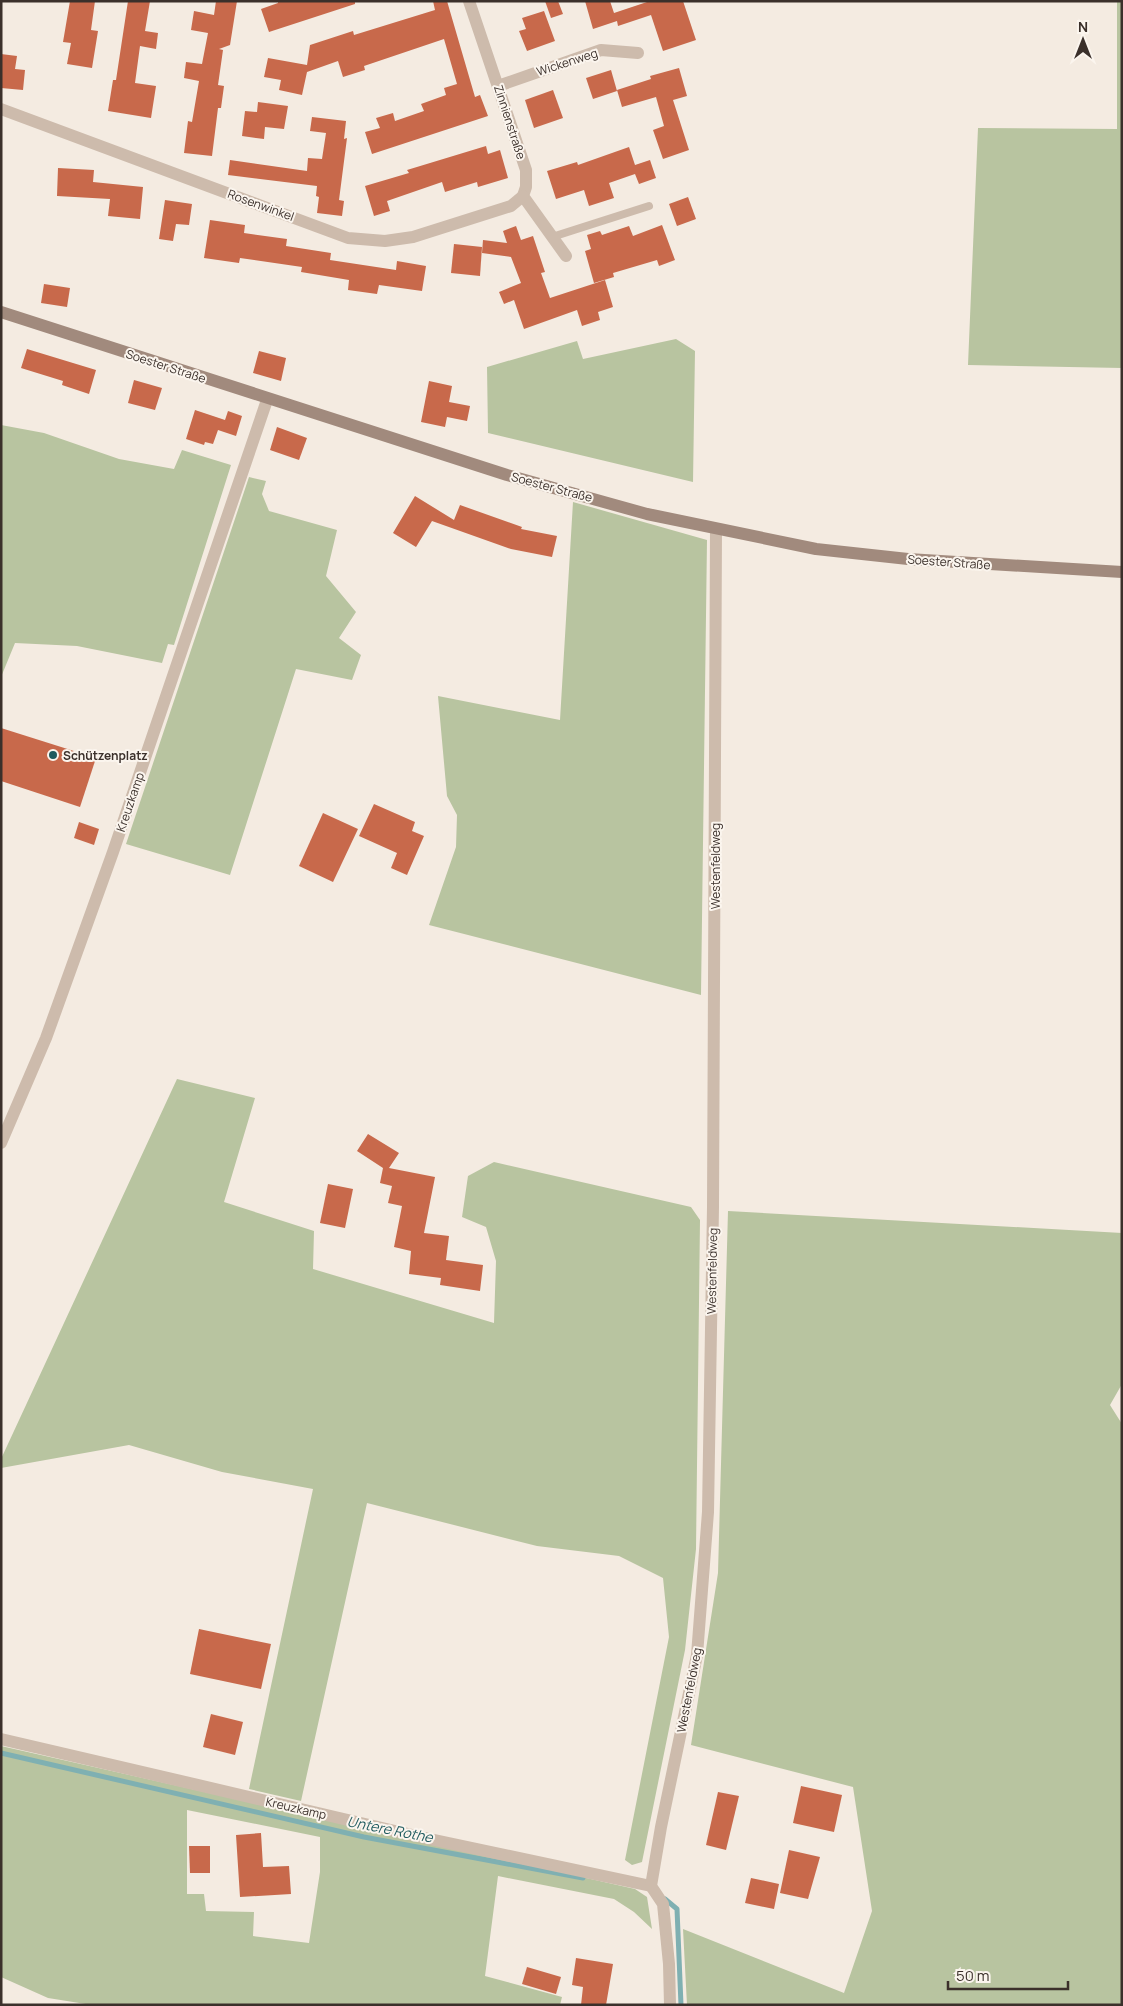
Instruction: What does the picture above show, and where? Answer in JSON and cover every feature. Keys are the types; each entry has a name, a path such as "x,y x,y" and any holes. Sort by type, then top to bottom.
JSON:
{"main road":[{"name":"Soester Straße","path":"1,312 267,400 507,475 648,514 816,549 908,559 1122,572"}],"street":[{"name":"Zinnienstraße","path":"469,1 526,170 524,196"},
{"name":"Wickenweg","path":"498,86 601,50 638,52"},
{"name":"Rosenwinkel","path":"1,108 348,238 385,242 414,237 511,206 524,196"},
{"path":"524,196 566,256"},
{"name":"Kreuzkamp","path":"1,1143 46,1038 110,861 267,400"},
{"name":"Westenfeldweg","path":"651,1886 661,1827 697,1655 708,1512 713,1197 716,529"},
{"name":"Kreuzkamp","path":"1,1739 425,1838 651,1886"},
{"path":"651,1886 663,1904 669,1964 670,2005"}],"lane":[{"path":"552,237 649,206"}],"green space":[{"path":"1117,1 1122,1 1122,368 968,365 978,128 1117,129"},
{"path":"676,339 695,351 693,482 488,433 487,367 577,341 583,359"},
{"path":"1,425 44,433 119,459 174,469 182,450 231,465 174,645 168,644 162,663 77,646 15,643 1,677"},
{"path":"249,477 266,481 262,494 269,511 337,530 326,576 356,612 339,638 361,655 352,680 296,669 230,875 126,844"},
{"path":"573,502 707,540 701,995 429,925 456,847 457,815 447,796 438,696 560,720"},
{"path":"177,1079 255,1098 224,1202 314,1231 313,1269 494,1323 496,1261 486,1227 462,1217 468,1176 494,1162 691,1207 700,1220 696,1549 685,1650 642,1862 632,1865 625,1860 669,1637 663,1578 619,1556 537,1546 367,1503 301,1801 249,1789 313,1489 222,1472 129,1445 1,1468 1,1459"},
{"path":"728,1211 1122,1233 1122,1384 1110,1405 1122,1424 1122,2005 687,2005 683,1929 844,1993 872,1911 853,1787 691,1745 718,1573"},
{"path":"1,1746 635,1889 647,1897 652,1929 634,1912 614,1899 498,1876 485,1976 562,1997 560,2005 92,2005 48,1998 1,1977","holes":["187,1810 320,1837 320,1872 309,1943 253,1936 254,1912 206,1911 204,1894 187,1894"]}],"building":[{"path":"70,1 95,1 91,30 98,31 92,68 67,64 71,43 63,42"},
{"path":"128,1 150,1 145,31 158,33 156,49 140,46 135,83 156,86 151,118 108,111 113,80 116,80"},
{"path":"216,1 237,1 230,45 219,49 223,50 218,85 224,86 221,108 218,108 212,156 184,153 188,121 192,122 199,81 184,78 186,62 202,64 208,33 191,30 194,11 214,15"},
{"path":"278,1 355,1 355,4 269,32 261,9 278,3"},
{"path":"433,1 447,1 475,97 480,95 488,116 372,154 365,132 380,128 376,118 393,113 395,121 424,111 421,104 446,95 444,88 457,84 444,39 364,66 365,70 343,77 338,61 307,72 302,95 279,90 281,80 264,77 268,58 307,65 310,45 353,31 354,35 435,10"},
{"path":"545,1 558,1 563,14 551,18"},
{"path":"585,1 610,1 614,13 650,1 683,1 696,40 663,51 651,15 618,26 617,21 593,29"},
{"path":"544,11 555,41 527,51 519,31 526,29 522,18"},
{"path":"1,54 17,56 15,69 25,70 23,90 1,88"},
{"path":"679,68 687,96 673,100 689,150 663,159 653,130 664,126 656,97 622,107 617,90 651,79 650,76"},
{"path":"611,70 617,91 593,99 586,78"},
{"path":"553,90 563,118 534,128 525,100"},
{"path":"258,102 288,106 284,129 265,127 264,139 242,136 245,111 257,112"},
{"path":"312,117 346,121 344,139 347,138 339,200 344,201 342,216 317,213 319,197 316,196 317,186 228,175 230,160 307,171 308,158 322,159 326,133 310,131"},
{"path":"486,146 488,154 500,150 508,178 478,187 477,182 445,192 442,182 387,201 390,211 374,216 365,186 409,173 407,170"},
{"path":"629,147 635,165 650,160 656,178 639,184 635,174 609,183 614,198 589,206 584,190 556,199 547,171 577,162 578,165"},
{"path":"58,168 94,170 93,182 143,187 140,219 108,216 110,199 57,196"},
{"path":"688,197 696,219 677,226 669,204"},
{"path":"165,200 192,204 189,225 176,224 173,241 159,239"},
{"path":"210,220 245,225 244,233 287,239 286,246 331,253 330,260 396,270 397,261 426,266 422,291 379,285 377,294 348,290 349,280 301,272 302,267 240,258 239,263 204,258"},
{"path":"662,225 675,260 659,266 657,260 613,273 614,277 594,283 585,251 591,249 587,235 600,231 602,235 629,226 633,236"},
{"path":"516,226 521,240 533,236 545,272 541,273 550,298 605,280 613,307 598,312 600,320 582,326 577,310 524,329 514,300 504,304 499,292 521,283 511,257 482,253 483,240 507,243 503,231"},
{"path":"454,244 482,247 480,276 451,273"},
{"path":"44,284 70,288 67,307 41,303"},
{"path":"27,349 96,370 89,394 62,385 63,381 21,368"},
{"path":"259,351 286,358 281,381 253,373"},
{"path":"134,380 162,388 155,410 128,403"},
{"path":"429,381 452,386 449,402 470,406 467,421 447,417 445,427 421,422"},
{"path":"195,410 225,420 228,411 242,416 236,436 218,430 213,444 205,442 204,445 186,439"},
{"path":"277,427 307,438 299,460 270,450"},
{"path":"415,496 454,520 460,505 522,527 521,529 557,536 552,557 511,549 432,521 416,547 393,533"},
{"path":"1,728 96,758 80,807 1,781"},
{"path":"374,804 415,822 412,831 424,836 407,875 391,868 397,853 359,836"},
{"path":"323,813 358,829 333,882 299,866"},
{"path":"79,822 99,829 94,845 74,838"},
{"path":"368,1134 399,1153 389,1168 435,1177 424,1233 449,1236 446,1260 483,1265 480,1291 440,1285 441,1278 409,1274 411,1251 394,1247 402,1206 388,1203 392,1186 380,1183 383,1168 357,1151"},
{"path":"328,1184 353,1189 345,1228 320,1223"},
{"path":"199,1629 271,1644 261,1689 190,1674"},
{"path":"211,1714 243,1722 235,1755 203,1747"},
{"path":"801,1786 842,1795 834,1832 793,1823"},
{"path":"718,1792 739,1796 726,1850 706,1845"},
{"path":"261,1833 263,1867 289,1866 291,1894 240,1897 236,1835"},
{"path":"189,1846 210,1846 210,1873 190,1873"},
{"path":"789,1850 820,1857 808,1899 780,1893"},
{"path":"751,1878 779,1884 774,1909 745,1903"},
{"path":"576,1958 613,1964 606,2005 581,2005 583,1987 572,1985"},
{"path":"527,1967 561,1977 556,1994 522,1984"}],"waterway":[{"name":"Untere Rothe","path":"1,1753 364,1837 583,1878"},
{"name":"Untere Rothe","path":"665,1899 677,1909 681,2005"}],"place":[{"name":"Schützenplatz","path":"53,755"}]}
